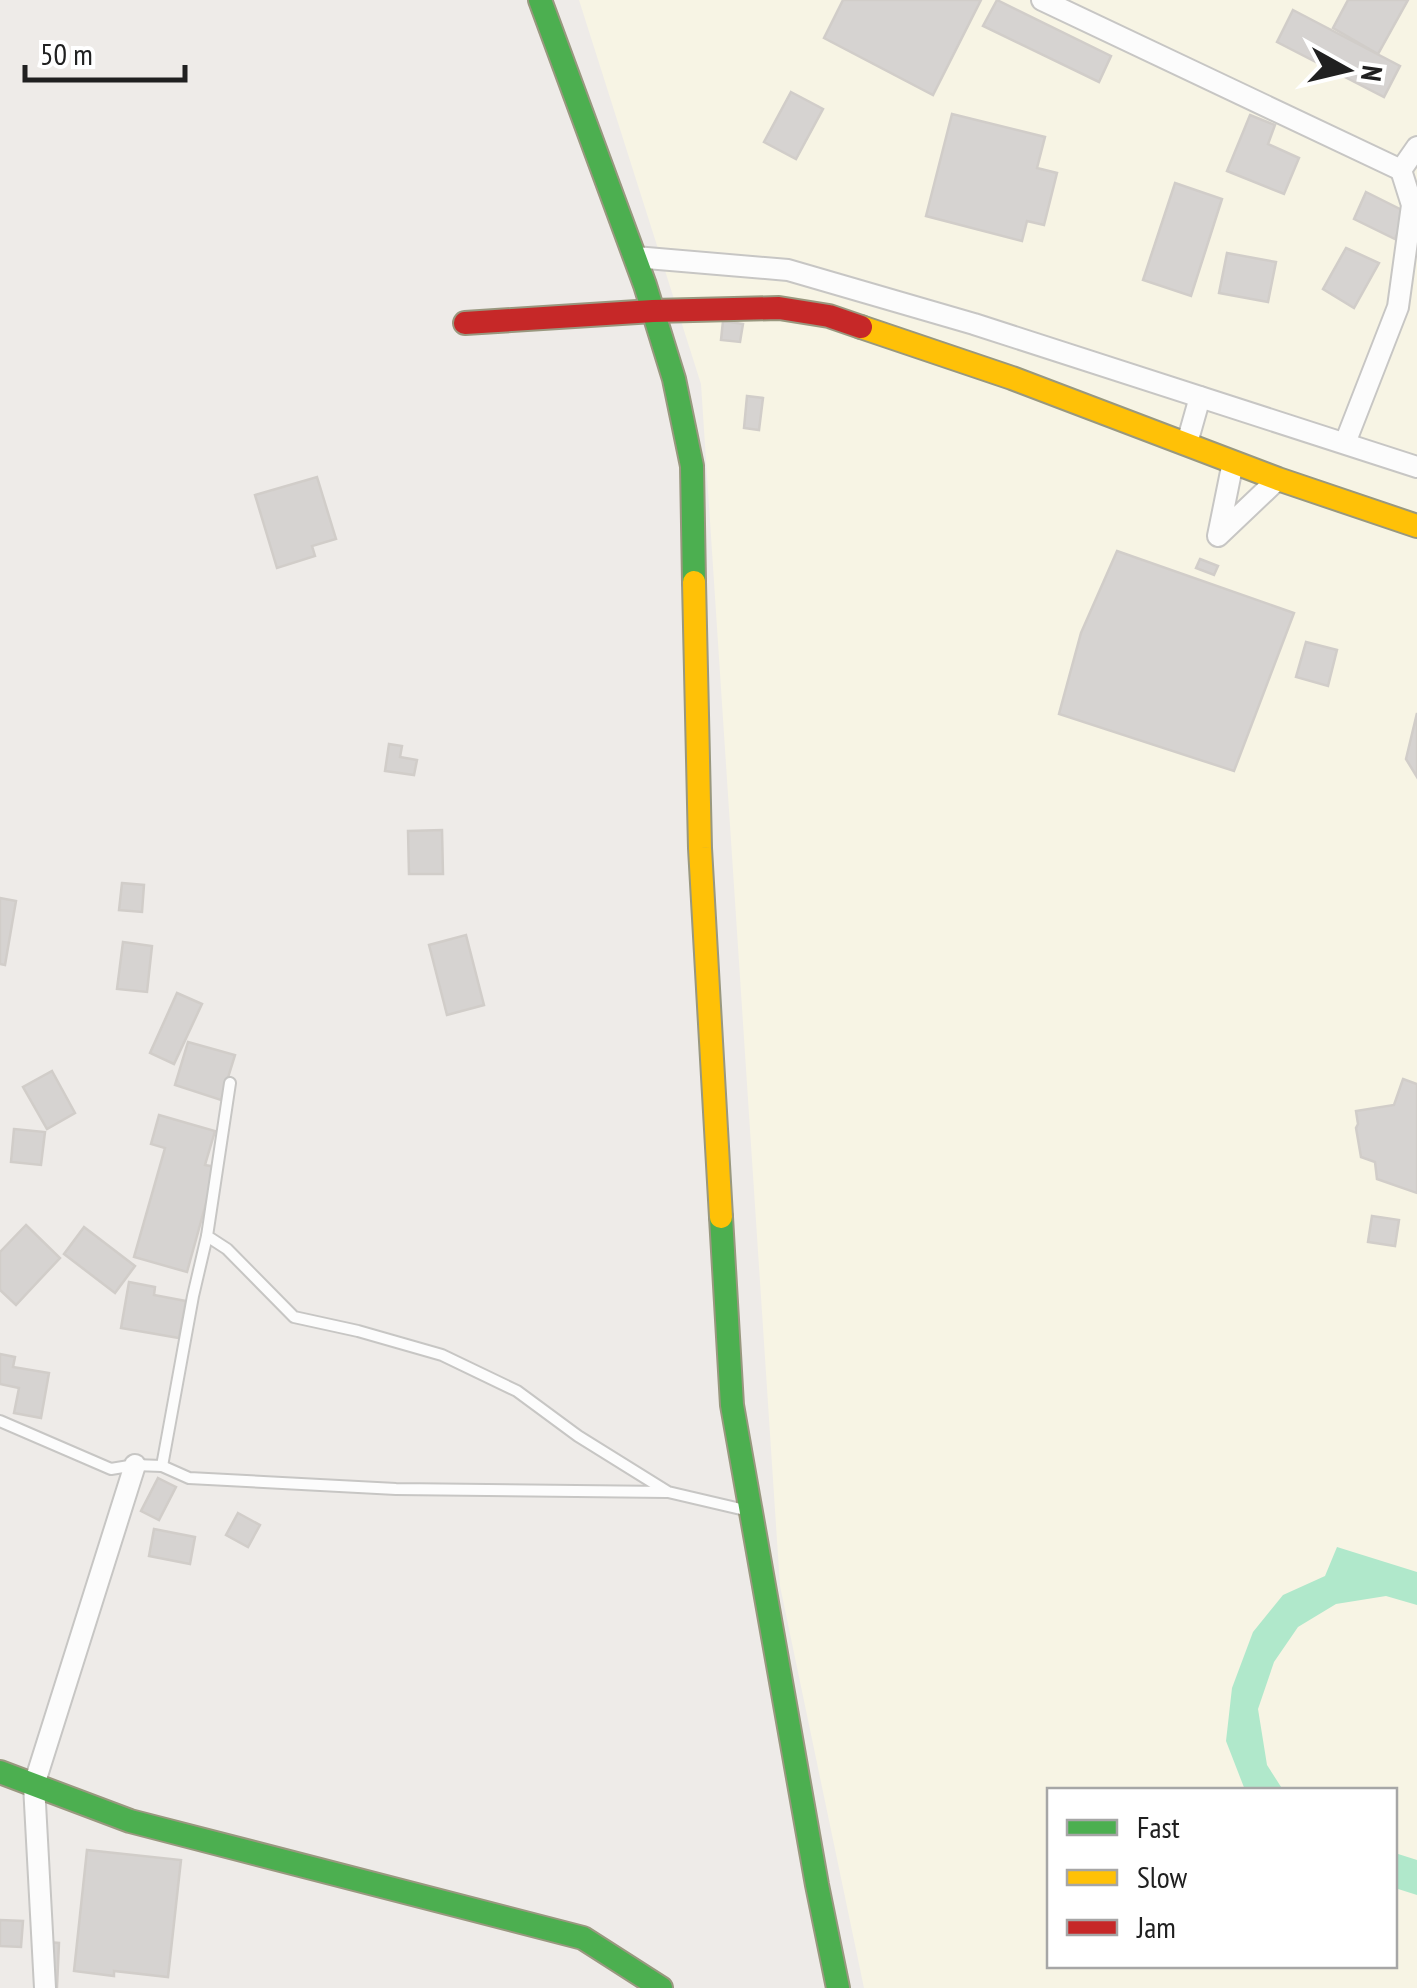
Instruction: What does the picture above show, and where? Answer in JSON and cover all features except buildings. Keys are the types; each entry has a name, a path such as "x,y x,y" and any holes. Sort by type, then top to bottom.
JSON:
{"main road":[{"path":"540,0 654,311 692,466 700,848 732,1405 838,1988"},
{"path":"466,323 779,308 830,316 1417,526"},
{"path":"0,1772 130,1821 583,1938 661,1988"}],"street":[{"path":"1042,0 1402,170 1412,204 1398,308 1344,443"},
{"path":"1402,170 1417,147"},
{"path":"635,257 788,270 974,324 1417,466"},
{"path":"1188,443 1200,397"},
{"path":"1233,462 1218,536 1278,479"},
{"path":"44,1988 34,1785 135,1465"}],"lane":[{"path":"162,1466 208,1236 230,1083"},
{"path":"208,1236 294,1317 442,1355 516,1392 668,1492"},
{"path":"0,1421 111,1469 162,1466 190,1478 415,1489 668,1492 751,1511"}],"shaded area":[{"path":"579,0 1417,0 1417,1988 864,1988 780,1586 701,384"}],"green space":[{"path":"1337,1547 1417,1572 1417,1605 1386,1596 1336,1604 1298,1627 1274,1662 1258,1709 1267,1765 1282,1788 1244,1788 1226,1741 1232,1688 1253,1632 1283,1595 1325,1576"},
{"path":"1397,1854 1417,1860 1417,1895 1397,1889"}],"traffic: fast":[{"path":"540,0 645,285 674,379 692,466 694,582"},
{"path":"721,1217 732,1405 838,1988"},
{"path":"0,1772 130,1821 583,1938 661,1988"}],"traffic: slow":[{"path":"861,327 1417,526"},
{"path":"694,582 700,848 721,1217"}],"traffic: jam":[{"path":"465,323 653,311 779,308 829,316 861,327"}]}
